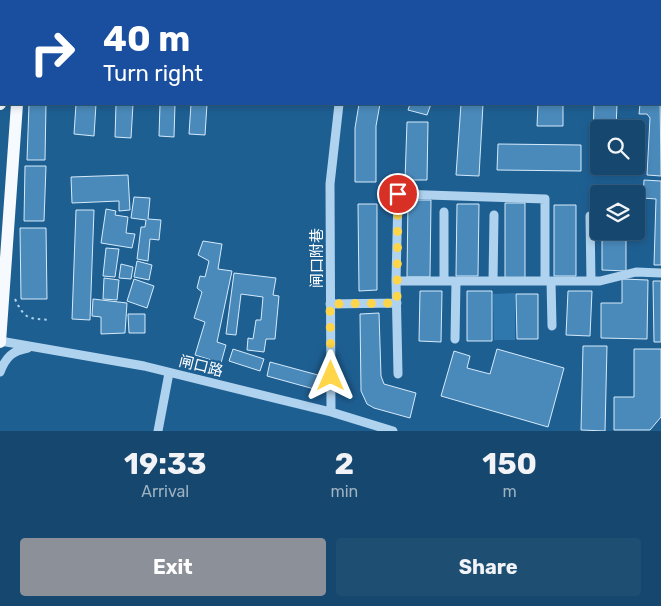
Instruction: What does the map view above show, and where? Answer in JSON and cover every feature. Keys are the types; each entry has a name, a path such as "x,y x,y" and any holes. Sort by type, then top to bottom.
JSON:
{"main road":[{"path":"0,342 17,105"}],"street":[{"name":"闸口附巷","path":"331,412 330,184 339,105"},
{"path":"398,374 396,281 398,194 544,199 552,326"},
{"path":"444,212 444,281"},
{"path":"493,281 494,216"},
{"path":"590,240 591,281"},
{"path":"396,281 600,281 636,272 661,273"},
{"path":"456,281 456,339"},
{"path":"330,304 397,303"},
{"name":"闸口路","path":"0,342 144,366 331,412 393,431"},
{"path":"0,372 6,358 17,350 35,347"},
{"path":"158,431 169,373"}],"shaded area":[{"path":"515,293 515,340 494,340 493,294"}],"building":[{"path":"29,105 46,105 45,160 27,160"},
{"path":"76,105 96,105 94,136 74,134"},
{"path":"116,105 133,105 131,138 115,137"},
{"path":"160,105 175,105 174,137 159,136"},
{"path":"191,105 207,105 205,135 189,134"},
{"path":"359,105 380,105 376,126 376,182 355,182 355,128"},
{"path":"410,105 431,105 427,115 408,110"},
{"path":"461,105 483,105 479,176 456,175"},
{"path":"538,105 563,105 563,126 537,126"},
{"path":"594,105 617,105 616,120 594,120"},
{"path":"640,105 660,105 661,176 647,175 650,118 647,114 639,114"},
{"path":"407,122 428,122 427,180 405,180"},
{"path":"498,144 581,145 581,171 497,170"},
{"path":"25,166 46,166 44,221 24,221"},
{"path":"128,175 130,210 119,211 119,201 72,203 71,177"},
{"path":"644,180 661,181 661,265 654,265 656,199 645,198"},
{"path":"134,197 150,198 148,219 161,220 159,240 150,239 148,261 137,259 141,227 145,227 146,220 131,218"},
{"path":"408,200 431,200 430,277 407,277"},
{"path":"505,203 525,203 525,278 505,278"},
{"path":"358,204 377,204 377,290 359,291"},
{"path":"457,204 479,204 478,276 456,276"},
{"path":"554,205 576,205 576,276 554,276"},
{"path":"106,209 116,211 115,215 128,217 126,233 135,234 132,248 101,243"},
{"path":"76,210 94,210 90,320 72,319"},
{"path":"20,228 46,228 47,299 21,299"},
{"path":"602,240 626,240 626,271 602,270"},
{"path":"203,241 222,244 218,269 232,271 217,342 226,345 221,363 195,355 205,322 194,318 202,292 197,288 200,276 205,277 209,261 198,255"},
{"path":"106,248 119,249 115,277 103,276"},
{"path":"137,261 152,265 149,280 134,277"},
{"path":"121,264 133,267 131,279 119,278"},
{"path":"234,273 276,278 273,295 279,296 275,339 266,339 264,352 247,350 248,338 253,339 256,320 261,320 263,297 241,294 236,335 226,334"},
{"path":"104,278 119,280 117,300 103,299"},
{"path":"134,279 154,286 147,308 127,301"},
{"path":"622,279 648,280 647,339 601,338 601,303 622,303"},
{"path":"653,281 661,281 661,342 654,342"},
{"path":"420,291 442,291 441,342 419,341"},
{"path":"467,291 492,291 492,341 467,341"},
{"path":"568,291 592,291 590,336 566,335"},
{"path":"516,294 538,294 538,339 517,339"},
{"path":"93,299 127,303 125,333 101,334 101,317 92,316"},
{"path":"379,313 381,376 384,384 416,393 410,418 374,408 367,404 361,391 360,314"},
{"path":"128,314 145,314 145,333 129,333"},
{"path":"583,346 607,346 605,431 581,430"},
{"path":"233,349 264,359 260,371 229,361"},
{"path":"497,349 564,368 548,427 441,396 454,351 470,356 467,368 490,374"},
{"path":"634,349 661,349 661,417 650,430 614,430 614,397 634,397"},
{"path":"270,362 329,378 325,392 267,376"}],"route":[{"path":"331,376 330,304 397,303 398,194"}]}
